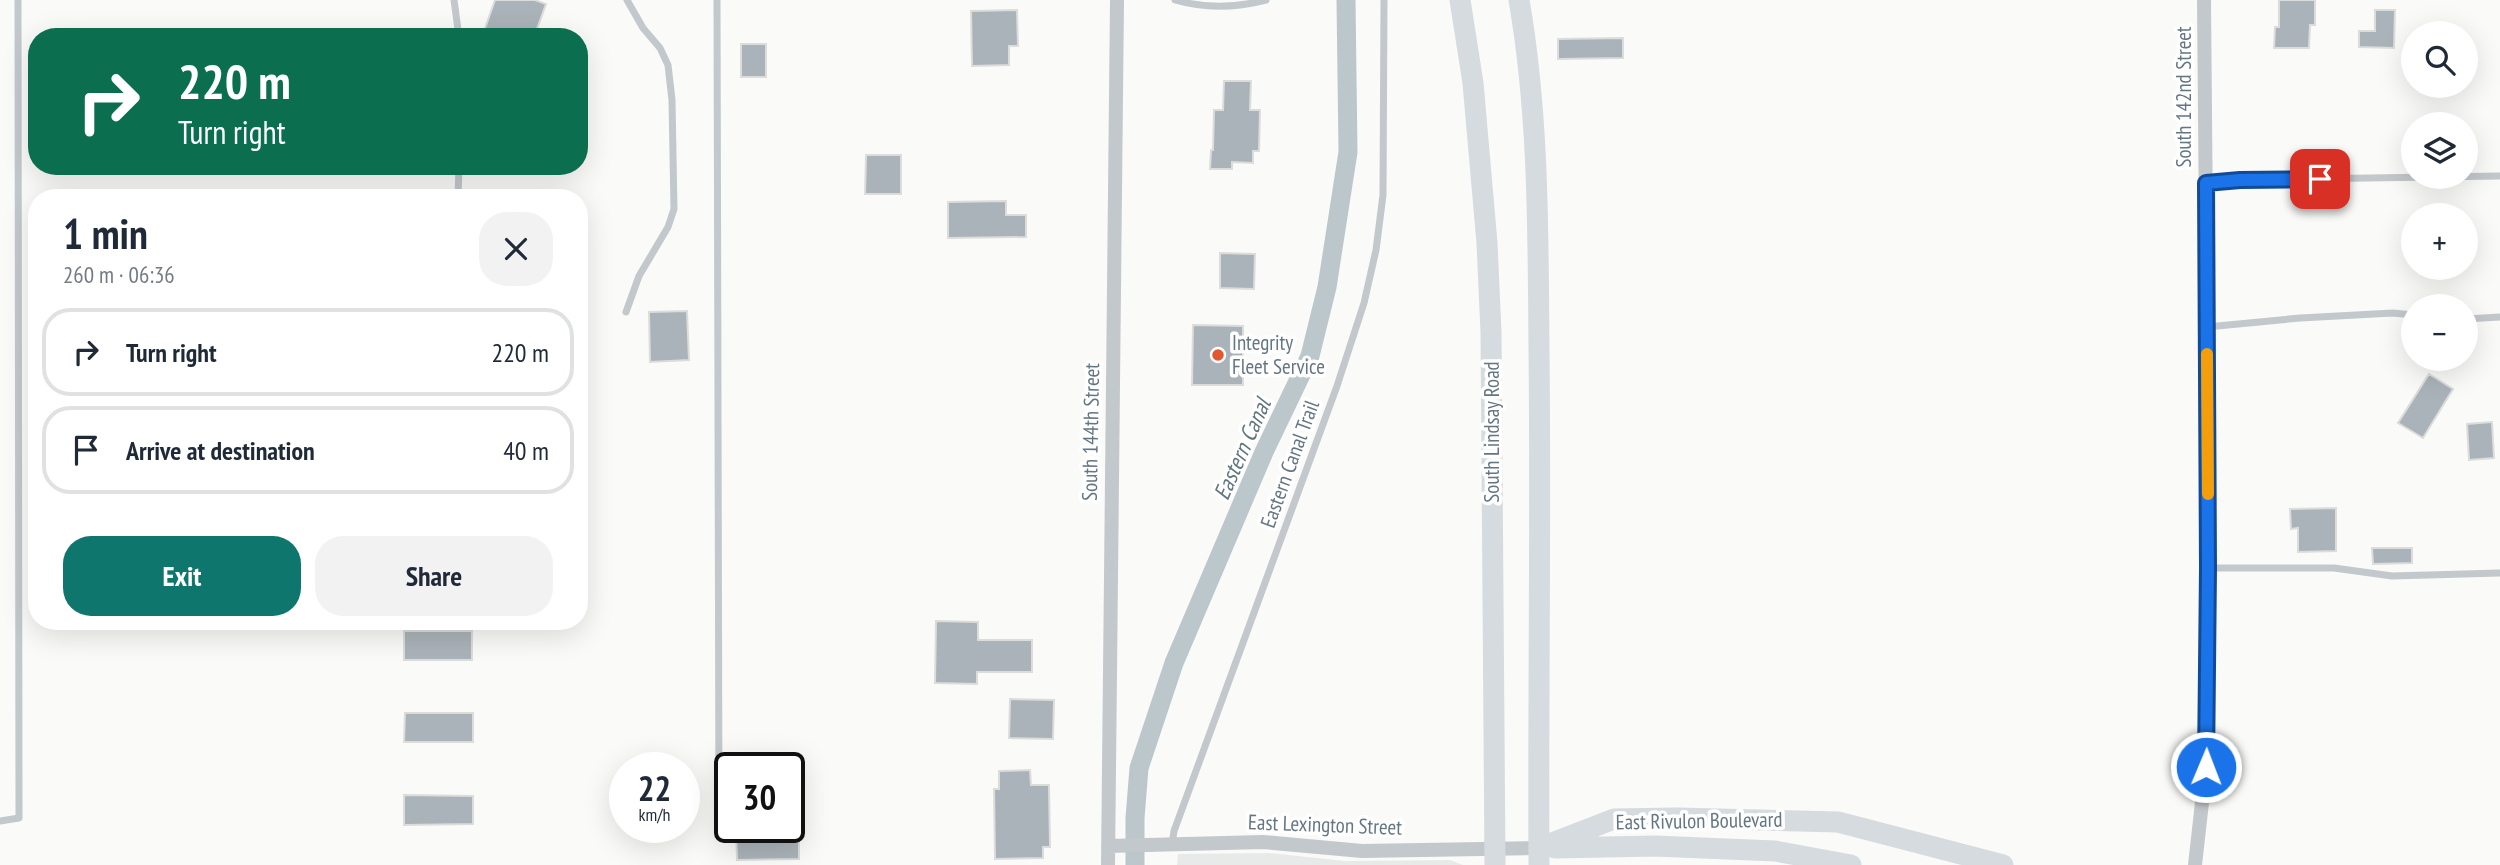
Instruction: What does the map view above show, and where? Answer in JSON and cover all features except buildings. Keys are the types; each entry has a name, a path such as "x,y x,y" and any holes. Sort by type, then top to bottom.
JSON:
{"main road":[{"name":"South Lindsay Road","path":"1460,0 1473,83 1487,243 1491,332 1495,857"},
{"path":"1519,0 1533,121 1538,223 1541,501 1539,857"},
{"name":"East Rivulon Boulevard","path":"1539,857 1614,819 1677,818 1838,821 2003,865"},
{"name":"East Rivulon Boulevard","path":"1539,857 1655,846 1774,851 1851,865"}],"street":[{"name":"South 144th Street","path":"1108,865 1115,846 1117,0"},
{"name":"South 142nd Street","path":"2194,865 2206,767 2208,568 2204,0"},
{"name":"East Lexington Street","path":"1115,846 1263,842 1362,850 1539,857"}],"lane":[{"path":"0,821 19,818 18,0"},
{"path":"454,0 459,28"},
{"path":"626,312 639,276 668,227 674,209 672,100 668,65 660,48 643,29 627,0"},
{"path":"717,0 719,752"},
{"path":"1175,0 1213,8 1242,6 1266,0"},
{"name":"Eastern Canal Trail","path":"1166,844 1184,804 1337,386 1364,303 1376,250 1383,195 1384,0"},
{"path":"2206,183 2240,180 2500,176"},
{"path":"2207,327 2300,318 2401,314"},
{"path":"2478,318 2500,317"},
{"path":"2208,568 2334,568 2392,576 2500,573"}],"shaded area":[{"path":"1270,853 1345,861 1450,860 1463,865 1177,865 1178,854"}],"waterway":[{"name":"Eastern Canal","path":"1135,865 1139,768 1174,663 1264,452 1310,356 1327,287 1348,152 1346,0"}],"slow traffic":[{"path":"2207,354 2208,494"}],"place":[{"name":"Integrity Fleet Service","path":"1218,355"}],"route":[{"path":"2206,767 2206,183 2320,179"}]}
